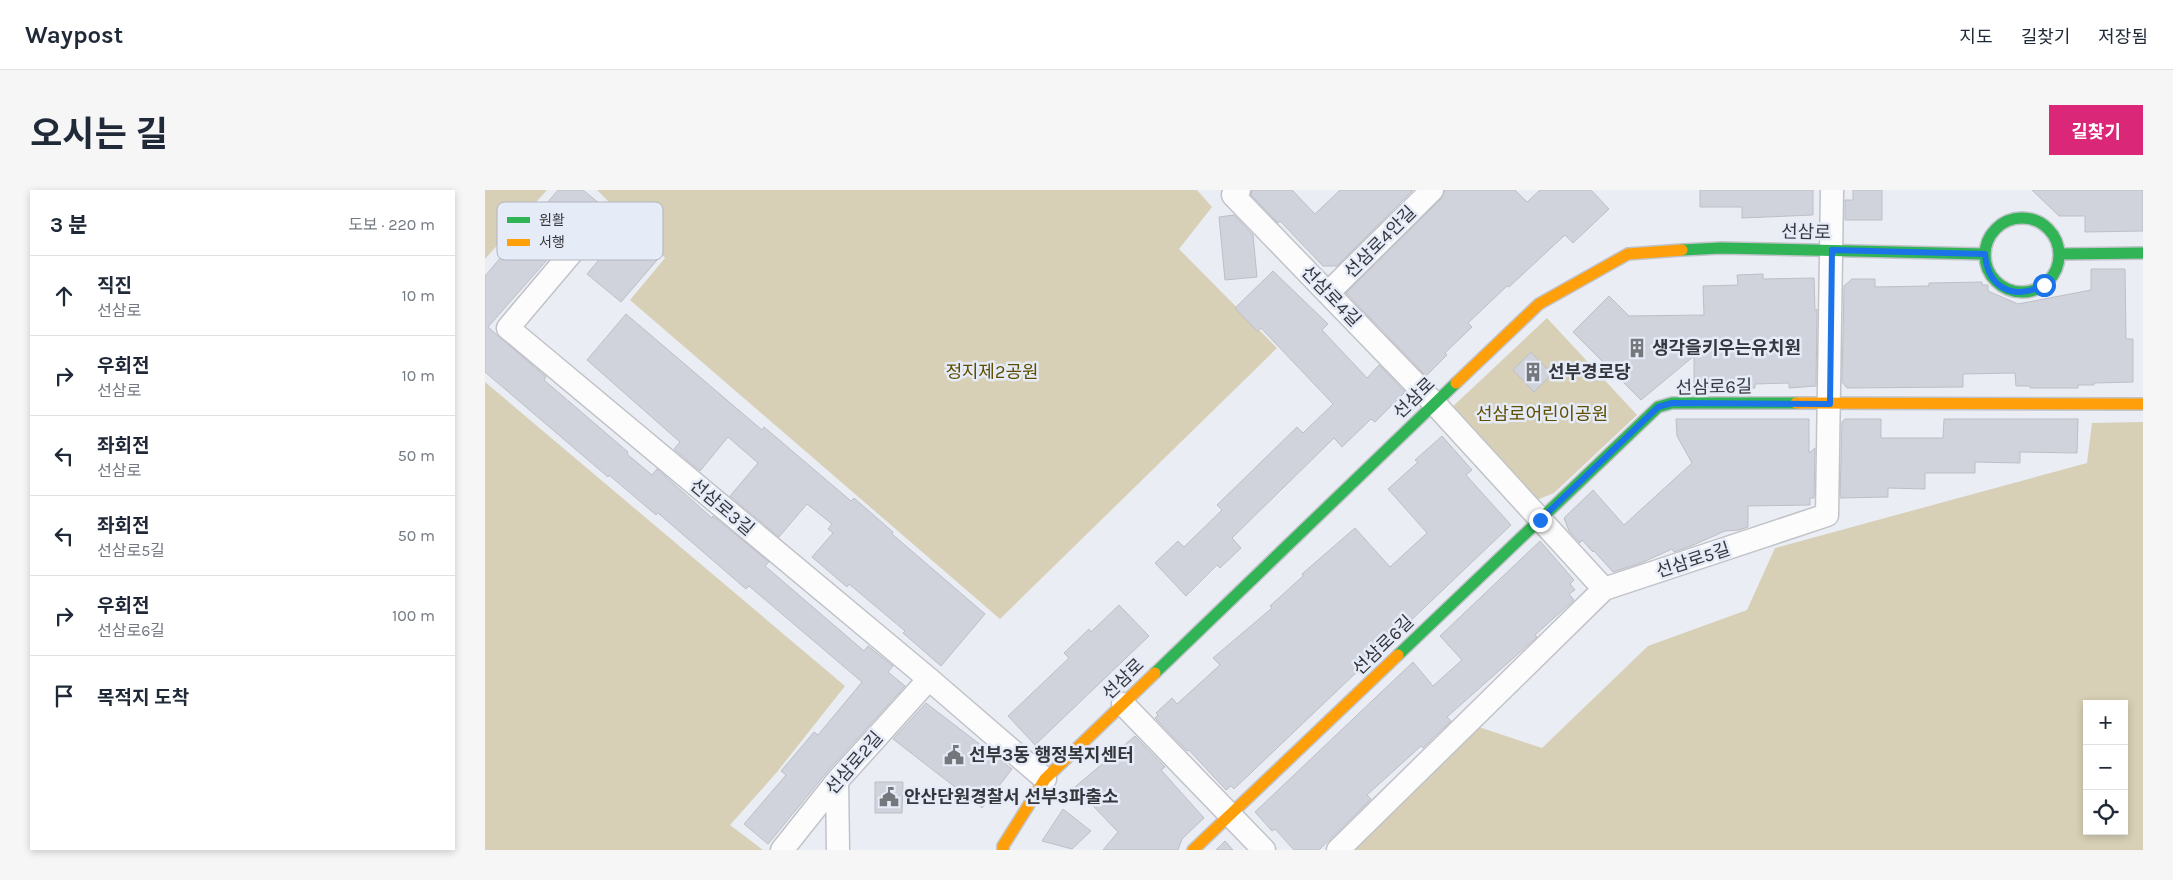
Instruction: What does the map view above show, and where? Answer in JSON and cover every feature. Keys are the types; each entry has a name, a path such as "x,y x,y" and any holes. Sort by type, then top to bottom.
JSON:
{"street":[{"name":"선삼로4길","path":"1239,190 1233,196 1434,403 1604,589"},
{"name":"선삼로4안길","path":"1328,293 1432,190"},
{"name":"선삼로5길","path":"1339,850 1604,589 1827,515 1832,190"},
{"path":"2015,218 2028,218 2040,222 2049,231 2056,242 2059,254 2057,266 2052,276 2044,285 2033,290 2021,292 1999,285 1991,276 1986,266 1985,254 1987,241 1994,230 2003,222 2015,218"},
{"name":"선삼로","path":"1003,850 1003,846 1045,779 1539,304 1628,254 1721,248 1985,254"},
{"path":"2059,254 2143,253"},
{"name":"선삼로3길","path":"565,260 507,328 1045,779"},
{"name":"선삼로6길","path":"1193,850 1658,407 1672,403 2143,404"},
{"name":"선삼로2길","path":"782,850 837,782 929,680"},
{"path":"1123,704 1264,850"},
{"path":"837,782 838,850"}],"green space":[{"path":"485,190 547,190 536,202 497,202 497,246 485,259"},
{"name":"정지제2공원","path":"597,190 1197,190 1212,207 1179,249 1277,348 1000,619 630,300 665,258 663,256 663,202 609,202"},
{"name":"선삼로어린이공원","path":"1547,318 1637,415 1554,493 1539,499 1525,494 1448,411"},
{"path":"485,382 845,686 777,772 730,825 763,850 485,850"},
{"path":"2143,422 2143,850 1351,850 1476,726 1542,748 1648,646 1747,610 1775,548 2087,463 2092,423"}],"building":[{"path":"558,190 583,190 598,202 548,202"},
{"path":"1252,190 1292,190 1315,214 1340,190 1413,190 1337,266 1323,266 1280,221 1278,223 1251,195"},
{"path":"1445,190 1515,190 1527,202 1540,190 1591,190 1609,209 1573,243 1565,235 1509,287 1507,286 1468,323 1472,327 1445,353 1447,355 1426,376 1346,293 1441,199"},
{"path":"1700,190 1813,190 1813,215 1742,218 1742,207 1700,207"},
{"path":"1853,190 1882,190 1882,220 1845,220 1845,200 1853,200"},
{"path":"2032,190 2143,190 2143,231 2085,232 2085,216 2059,216"},
{"path":"1234,215 1253,235 1257,277 1225,280 1219,217"},
{"path":"499,260 547,260 488,327 546,377 544,380 652,475 657,469 712,518 713,516 769,562 765,566 864,651 868,646 893,666 888,672 905,686 827,772 768,844 744,824 786,775 781,771 814,732 818,735 862,682 749,586 746,589 658,513 656,515 609,475 608,477 485,372 485,276"},
{"path":"599,260 657,260 621,302 587,274"},
{"path":"2091,269 2125,269 2126,339 2133,339 2133,382 2094,383 2094,385 2078,385 2078,388 2030,388 2030,386 2016,386 2015,373 1963,374 1963,387 1847,388 1842,382 1844,286 1852,279 1875,279 1875,287 1929,286 1929,283 1982,282 1982,285 1988,285 1988,291 2018,304 2091,290"},
{"path":"1273,271 1328,324 1322,330 1367,378 1379,365 1405,392 1375,422 1371,419 1342,447 1334,438 1232,538 1241,548 1220,568 1217,565 1186,596 1155,563 1178,541 1184,547 1222,510 1217,505 1297,427 1303,433 1333,404 1261,328 1257,331 1235,308"},
{"path":"1763,274 1763,279 1814,278 1815,311 1817,309 1816,386 1789,388 1789,383 1755,384 1755,388 1694,387 1694,356 1641,400 1573,332 1609,296 1629,316 1704,315 1703,286 1738,285 1737,275"},
{"path":"626,314 762,430 764,427 851,501 854,498 893,532 892,534 985,614 941,666 903,633 905,631 849,584 847,587 812,557 833,533 828,529 832,524 807,504 779,537 730,496 758,463 728,437 700,471 674,449 680,442 587,360"},
{"name":"선부경로당","path":"1531,352 1552,374 1534,392 1513,370"},
{"path":"1676,419 1809,419 1809,453 1815,448 1814,498 1810,498 1810,505 1748,506 1748,527 1725,531 1691,546 1674,552 1672,549 1641,563 1613,572 1594,551 1582,540 1580,543 1569,531 1564,518 1593,490 1624,525 1692,463 1677,436"},
{"path":"1845,419 1881,419 1881,438 1943,438 1944,419 2078,419 2077,453 2020,452 2020,463 1975,462 1975,473 1925,473 1925,489 1888,488 1888,497 1840,498 1842,422"},
{"path":"1442,436 1472,470 1466,475 1511,525 1234,789 1231,786 1226,790 1189,750 1187,751 1155,718 1158,715 1156,713 1172,698 1177,704 1220,665 1213,658 1272,608 1270,606 1303,576 1302,574 1355,528 1390,567 1427,533 1388,489 1418,462 1415,460"},
{"path":"1540,541 1574,580 1570,584 1575,590 1569,594 1574,600 1535,635 1537,637 1447,717 1451,721 1423,748 1421,746 1367,795 1371,799 1319,850 1294,850 1275,829 1272,831 1255,812 1413,662 1433,686 1462,660 1440,636"},
{"path":"1119,605 1149,636 1035,745 1008,716 1069,658 1064,653 1089,629 1091,632"},
{"name":"선부3동 행정복지센터","path":"926,703 1012,769 982,808 893,739"},
{"path":"1135,736 1165,767 1161,770 1204,818 1182,839 1178,850 1103,850 1118,832 1075,787"},
{"name":"안산단원경찰서 선부3파출소","path":"875,782 903,782 902,813 875,813"},
{"path":"1063,809 1091,831 1072,849 1042,841"},
{"path":"1225,841 1233,850 1216,850"}],"traffic: fast":[{"path":"2022,218 2043,224 2053,234 2059,255 2053,276 2043,286 2022,292 2001,286 1991,276 1985,255 1991,234 2001,224 2022,218"},
{"path":"1682,250 1721,248 1984,254"},
{"path":"2059,254 2143,253"},
{"path":"1155,673 1456,383"},
{"path":"1398,655 1658,407 1672,403 1796,403"}],"traffic: slow":[{"path":"1456,383 1539,304 1628,254 1682,250"},
{"path":"1796,403 2143,404"},
{"path":"1193,850 1398,655"},
{"path":"1003,850 1003,846 1045,779 1155,673"}],"place":[{"name":"생각을키우는유치원","path":"1637,348"},
{"name":"선부경로당","path":"1533,372"},
{"name":"선부3동 행정복지센터","path":"954,755"},
{"name":"안산단원경찰서 선부3파출소","path":"889,797"}],"route":[{"path":"1540,520 1658,407 1672,403 1830,404 1832,250 1985,254 1986,266 1991,276 1999,285 2021,292 2033,290 2044,285"}]}
